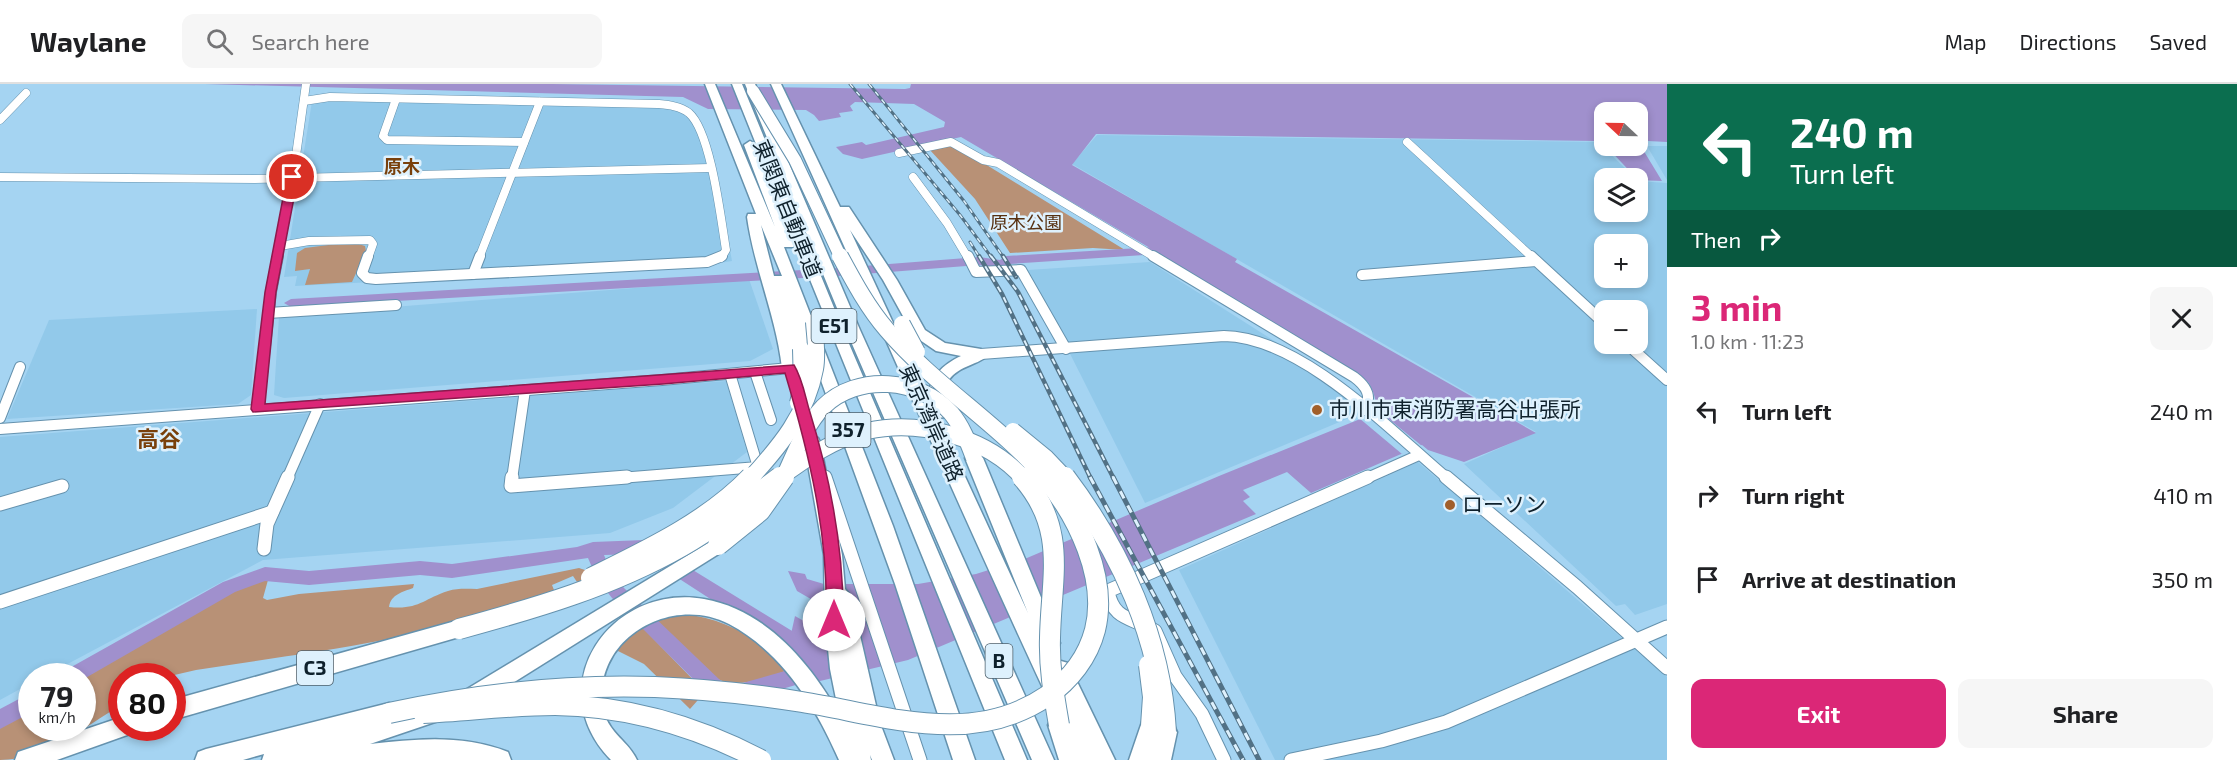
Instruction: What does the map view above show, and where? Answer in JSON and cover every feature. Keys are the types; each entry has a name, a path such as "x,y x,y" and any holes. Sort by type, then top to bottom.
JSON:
{"highway":[{"name":"357","path":"710,84 785,295 899,566 964,760"},
{"name":"東京湾岸道路","path":"776,84 812,162 884,288 990,555 1088,760"},
{"path":"459,629 574,586 623,563 686,527 742,485 760,467 786,438 804,408 818,361 814,322 805,291 747,138 743,86"},
{"path":"206,760 262,744 437,702 507,693 588,687 653,687 753,695 924,723 973,724 1006,717 1034,705 1068,679 1083,659 1096,623 1097,595 1091,562 1067,509 1032,462 915,359 876,316 845,268 800,170 743,86"},
{"name":"東関東自動車道","path":"743,86 956,561"},
{"name":"東関東自動車道","path":"743,86 837,332 936,566"},
{"path":"718,545 748,515 776,468 795,417 800,396 801,349 785,295 763,263 753,217 722,117"},
{"path":"812,162 867,246 912,346 933,370 958,391 1026,441 1054,465 1084,503 1110,548 1149,634 1162,681 1166,714 1160,760"},
{"path":"884,288 925,338 941,347 963,353 981,354"},
{"path":"785,295 786,337 790,368"},
{"path":"981,354 961,361 945,372 937,384 935,396 937,408 965,479 990,555"},
{"path":"273,760 407,722 468,699 603,618 743,528 764,508 780,484 812,418 819,409 835,397 862,387 882,384 904,387 939,401 954,414 968,436 986,488 1036,612 1104,760"},
{"path":"459,629 570,597 648,564 704,532 792,466 833,442 855,434 881,429 907,428 943,433 976,444 1010,465 1028,484 1045,510 1051,527 1055,558 1050,634 1051,681 1059,725 1070,760"},
{"path":"812,442 826,510 835,578 869,723 883,760"},
{"path":"1110,548 1133,606 1149,664 1152,712 1148,742 1140,760"},
{"name":"B","path":"956,561 1042,760"},
{"name":"B","path":"936,566 1016,760"},
{"path":"835,578 834,620 838,661 860,760"},
{"path":"626,760 602,736 589,698 589,685 597,663 609,643 625,627 660,610 684,606 719,612 755,630 783,654 808,682 829,712 850,760"},
{"name":"C3","path":"186,706 459,629"},
{"path":"389,713 456,712 555,705 613,709 677,723 709,735 761,760"},
{"path":"26,760 108,732"},
{"path":"313,760 390,753 465,751 486,759"}],"street":[{"path":"258,409 268,314 305,87"},
{"path":"0,120 26,93"},
{"path":"280,246 309,241 370,240 373,244 362,273 372,279 716,260 724,255 726,250 708,155 694,120 690,114 679,108 658,104 327,97 304,101"},
{"path":"396,99 383,136 387,140 524,142"},
{"path":"473,274 540,102"},
{"path":"899,153 951,142 983,160 998,163 1358,380 1370,397 1367,412"},
{"path":"1407,142 1594,314"},
{"path":"0,177 292,177 710,168"},
{"path":"913,177 940,211 976,272 1021,270 1066,349"},
{"path":"1362,275 1536,261"},
{"path":"268,314 396,305"},
{"path":"981,354 1224,336 1248,338 1283,352 1331,383 1416,452 1667,668"},
{"path":"1638,354 1667,380"},
{"path":"0,418 20,367"},
{"path":"0,429 790,368 812,442 850,548 918,754"},
{"path":"755,372 771,420"},
{"path":"525,390 511,486 758,467 730,374"},
{"path":"264,549 267,524 320,404"},
{"path":"1224,760 1202,714 1175,676 1155,631 1146,624 1124,617 1114,610 1108,591 1416,452"},
{"path":"0,504 62,486"},
{"path":"0,602 272,512"},
{"path":"1293,760 1381,741 1446,722 1667,627"}],"shaded area":[{"path":"205,84 552,84 905,89 910,88 911,84 1667,84 1667,142 1648,141 1648,102 1594,102 1594,141 1096,134 1072,165 1237,259 1235,262 1536,433 1464,462 1428,450 1422,445 1311,493 1287,472 1243,490 1250,497 1243,501 1256,514 908,660 820,681 796,684 783,670 795,616 802,620 817,614 816,602 797,591 788,571 805,574 807,579 824,584 918,584 976,574 1027,558 1219,476 1380,411 1368,382 1155,251 961,137 862,159 843,154 836,147 862,142 866,145 944,127 945,122 914,104 855,102 850,106 853,111 839,113 841,117 819,121 806,110 708,109 683,97"},
{"path":"313,95 676,103 695,113 713,155 732,261 707,265 295,286 297,276 284,277"},
{"path":"1097,135 1594,142 1594,156 1612,156 1625,168 1594,168 1594,222 1648,222 1648,182 1667,183 1667,604 1635,615 1625,604 1616,606 1464,464 1536,432 1072,164"},
{"path":"1648,146 1667,146 1667,180 1648,148"},
{"path":"1615,156 1647,156 1662,181 1648,180 1648,168 1627,168"},
{"path":"1150,262 1358,394 1361,413 1145,503 1028,270"},
{"path":"749,279 773,349 750,361 284,398 274,395 279,316"},
{"path":"257,309 251,395 238,404 7,419 49,320"},
{"path":"726,381 747,452 673,508 610,533 263,560 69,663 18,663 18,690 0,700 0,437"},
{"path":"1418,462 1667,677 1667,760 1275,760 1179,570"}],"green space":[{"name":"原木公園","path":"948,145 959,148 1125,250 1093,248 1010,253 975,199 929,149"},
{"path":"352,242 365,246 366,251 352,282 305,285 310,269 295,271 297,253 305,248"},
{"path":"579,568 597,574 577,582 573,576 552,585 554,590 511,607 423,632 378,641 186,672 186,663 109,663 208,604 255,582 268,580 263,598 267,600 299,594 414,584 413,588 392,599 389,607 399,608 414,605 452,590 477,589"},
{"path":"683,614 713,620 741,632 766,649 786,671 759,680 738,683 731,683 710,675 688,658 651,620"},
{"path":"640,625 705,692 690,709 644,664 614,649"},
{"path":"108,664 108,713 96,721 96,671"},
{"path":"18,715 18,741 64,741 17,759 0,760 0,727"}],"pier":[{"path":"1379,411 1422,446 1402,454 1359,418"}],"waterway":[{"path":"291,303 838,272 979,261 1003,264 1006,260 1155,251"},
{"path":"593,549 644,547 790,640"},
{"path":"96,663 229,587 265,574 309,578 420,568 452,571 577,554 593,549"},
{"path":"593,549 603,574 618,593 716,689 739,693 792,678"},
{"path":"0,720 18,709"}],"railway":[{"path":"850,84 960,215 992,258"},
{"path":"869,84 964,201 1004,258"},
{"path":"970,242 980,258"},
{"path":"979,256 1002,294 1090,478"},
{"path":"991,256 1018,292 1114,479"},
{"path":"1003,256 1016,277"},
{"path":"1113,477 1259,760"},
{"path":"1090,478 1243,760"}],"place":[{"name":"市川市東消防署高谷出張所","path":"1317,410"},
{"name":"ローソン","path":"1450,505"}],"district":[{"name":"原木","path":"402,167"},
{"name":"高谷","path":"159,439"}],"route":[{"path":"292,177 270,292 258,409 663,380 790,368 812,442 826,510 835,578 834,620"}]}
